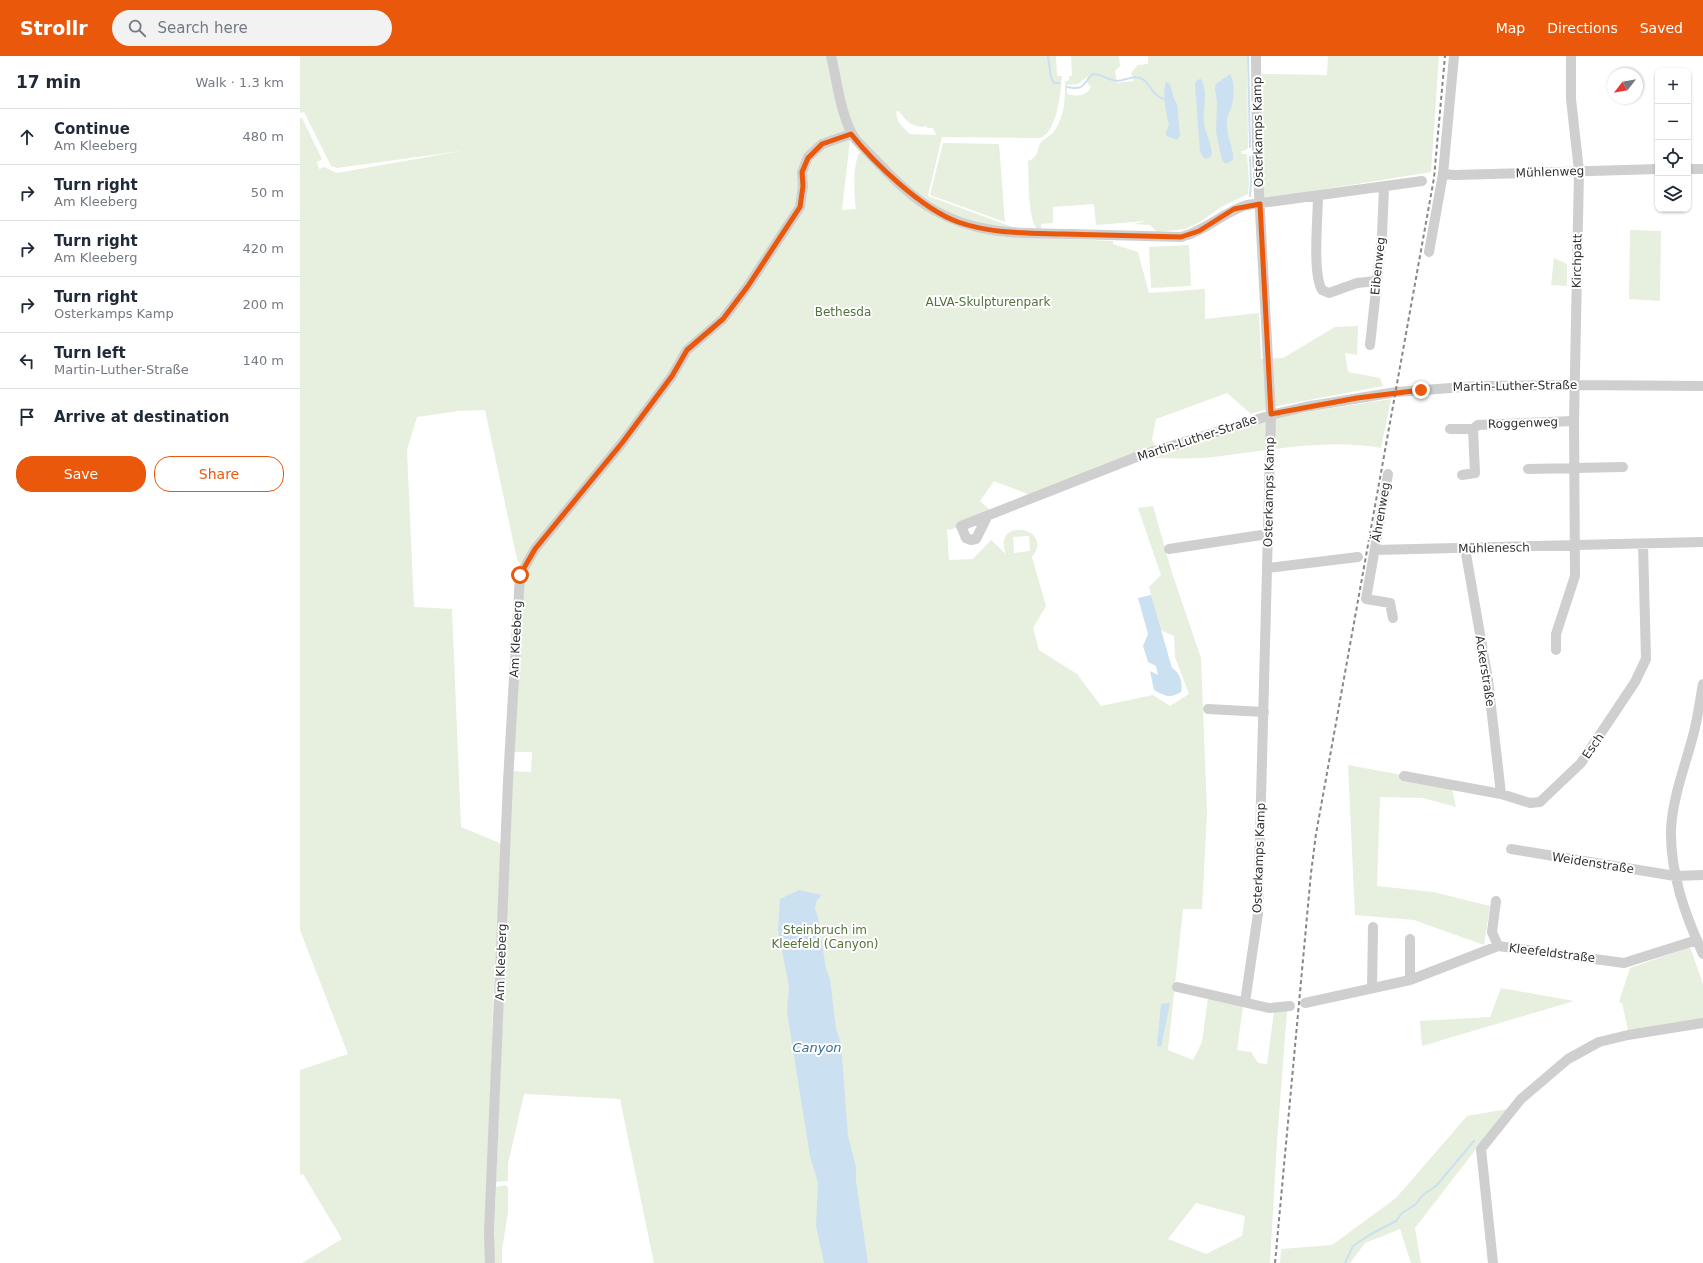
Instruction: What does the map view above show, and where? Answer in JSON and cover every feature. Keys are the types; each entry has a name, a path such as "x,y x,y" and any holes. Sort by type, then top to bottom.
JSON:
{"street":[{"path":"831,56 845,116 851,134 915,197 933,210 957,222 981,229 1015,234 1181,237 1199,231 1234,209 1422,181"},
{"name":"Osterkamps Kamp","path":"1245,1002 1258,914 1271,414 1260,204 1256,56"},
{"path":"1429,252 1443,174 1454,56"},
{"name":"Kirchpatt","path":"1556,650 1556,634 1575,576 1574,421 1579,171 1571,99 1571,56"},
{"name":"Am Kleeberg","path":"490,1263 489,1233 508,781 521,572 535,549 622,443 672,376 687,350 723,319 748,286 800,207 803,186 802,172 808,158 822,144 851,134"},
{"name":"Mühlenweg","path":"1443,174 1455,175 1655,169"},
{"path":"1691,169 1703,169"},
{"name":"Eibenweg","path":"1370,345 1382,234 1384,187"},
{"path":"1318,196 1317,263 1319,281 1322,290 1329,293 1357,284 1376,281"},
{"name":"Martin-Luther-Straße","path":"987,516 1139,456 1271,414 1357,398 1415,390 1478,386 1575,384 1703,386"},
{"name":"Roggenweg","path":"1450,429 1473,429 1478,425 1574,421"},
{"name":"Roggenweg","path":"1462,475 1476,473 1473,429"},
{"path":"1528,469 1623,467"},
{"name":"Ährenweg","path":"1375,550 1388,474"},
{"path":"1169,549 1268,534"},
{"name":"Mühlenesch","path":"1375,550 1643,545 1703,542"},
{"name":"Esch","path":"1404,776 1501,794 1530,803 1540,802 1581,763 1635,682 1646,659 1643,545"},
{"name":"Ackerstraße","path":"1465,548 1488,680 1501,794"},
{"path":"1375,550 1366,599 1390,602 1393,618"},
{"path":"1268,568 1358,557"},
{"path":"1703,684 1699,730 1673,809 1671,838 1675,876 1703,954"},
{"path":"1208,709 1264,712"},
{"name":"Weidenstraße","path":"1511,849 1675,876 1703,875"},
{"path":"1496,901 1492,932 1498,946"},
{"path":"1372,988 1373,927"},
{"path":"1410,940 1410,980"},
{"name":"Kleefeldstraße","path":"1305,1003 1410,980 1498,946 1624,963 1697,940"},
{"path":"1177,987 1269,1008 1290,1006"},
{"path":"1493,1263 1480,1149 1521,1099 1568,1059 1599,1042 1628,1035 1703,1023"}],"green space":[{"path":"300,56 1056,56 1057,76 1062,76 1061,92 1054,121 1045,135 1039,138 942,137 928,196 1015,228 1014,237 1113,241 1113,244 1138,252 1149,293 1205,289 1205,319 1259,313 1261,359 1283,358 1335,327 1358,326 1357,355 1345,353 1348,372 1380,378 1383,386 1277,406 1251,414 1227,393 1156,419 1152,439 1155,447 1030,495 994,481 980,501 993,513 950,530 947,529 949,560 973,559 991,540 1006,554 1004,542 1007,534 1014,530 1022,530 1030,533 1036,539 1037,547 1032,557 1046,606 1033,628 1039,650 1077,674 1101,706 1153,695 1170,706 1189,694 1175,657 1174,636 1160,630 1149,587 1161,575 1138,508 1153,506 1172,573 1201,658 1207,812 1202,909 1183,909 1168,1050 1193,1060 1202,1042 1208,998 1243,1006 1237,1050 1251,1052 1258,1063 1267,1064 1274,1012 1287,1011 1270,1263 654,1263 620,1099 524,1094 508,1164 508,1181 496,1182 512,771 531,772 532,752 513,752 521,564 518,562 515,550 485,410 458,411 417,417 407,450 414,607 452,609 461,827 502,844 493,1002 487,1263 302,1263 342,1239 303,1174 300,1175 300,1070 348,1054 300,930 300,118 302,118 322,159 317,162 319,169 324,167 337,173 461,151 337,168 331,166 304,112 300,113","holes":["899,111 907,121 914,125 933,128 936,135 909,134 898,121 896,112","850,140 861,150 858,155 855,170 854,187 856,209 842,210","1029,536 1030,551 1014,553 1013,537","1196,1203 1245,1216 1242,1236 1206,1254 1168,1239"]},
{"path":"1071,56 1119,56 1120,66 1115,71 1117,83 1134,81 1131,73 1138,65 1148,64 1148,56 1247,56 1248,148 1241,151 1242,154 1247,154 1249,183 1248,194 1221,207 1200,222 1185,229 1157,232 1150,225 1134,224 1147,221 1096,225 1094,204 1053,207 1053,223 1041,224 1041,230 1038,230 1034,225 1030,208 1028,161 1036,155 1041,142 1055,130 1061,119 1064,107 1065,82 1069,80 1069,76 1072,76","holes":["1088,76 1086,81 1091,87 1087,92 1081,95 1067,94 1067,85 1078,84"]},
{"path":"1328,56 1439,56 1431,172 1263,199 1262,74 1327,75"},
{"path":"943,143 999,144 1005,222 930,195"},
{"path":"1630,230 1661,231 1660,301 1629,299"},
{"path":"1189,245 1191,286 1151,288 1149,247"},
{"path":"1554,258 1567,264 1567,286 1551,285"},
{"path":"1391,399 1381,448 1336,444 1292,447 1202,458 1150,458 1275,417"},
{"path":"1348,765 1451,784 1456,807 1423,798 1380,797 1377,886 1433,892 1490,906 1484,945 1414,920 1355,915"},
{"path":"1690,947 1703,984 1703,1019 1628,1030 1622,1003 1619,1002 1630,968"},
{"path":"1501,988 1574,1001 1422,1046 1420,1021 1490,1017"},
{"path":"1507,1109 1415,1228 1421,1263 1411,1263 1400,1229 1365,1243 1350,1263 1280,1263 1281,1249 1332,1245 1396,1198 1467,1116"},
{"path":"506,1185 508,1188 508,1212 502,1250 502,1263 493,1263 496,1187"}],"water":[{"path":"1230,74 1233,81 1234,94 1227,118 1227,125 1233,160 1226,164 1222,160 1216,132 1217,102 1215,88 1216,84"},
{"path":"1201,79 1205,90 1204,123 1212,153 1211,157 1205,159 1200,152 1195,84 1197,80"},
{"path":"1166,82 1170,84 1177,104 1180,136 1177,140 1166,136 1169,125 1164,97"},
{"path":"1151,595 1172,668 1177,672 1181,681 1181,692 1171,696 1164,695 1154,690 1150,671 1158,675 1156,666 1148,662 1143,646 1148,634 1138,598"},
{"name":"Canyon","path":"799,890 822,895 817,900 815,908 826,969 830,979 836,1029 841,1043 848,1136 856,1167 856,1181 868,1263 824,1263 816,1226 818,1183 810,1156 787,1012 789,986 778,930 780,899"},
{"path":"1170,1003 1161,1047 1157,1046 1161,1004"}],"waterway":[{"path":"1048,56 1051,77 1054,83 1059,83"},
{"path":"1248,56 1250,147"},
{"path":"1067,87 1081,87 1093,74 1117,81 1137,77 1144,80 1157,96 1166,100"},
{"path":"1250,157 1250,196"},
{"path":"1345,1263 1353,1246 1371,1234 1396,1221 1402,1213 1415,1205 1423,1195 1436,1186 1474,1141"}],"railway":[{"path":"1275,1263 1311,873 1316,834 1434,178 1445,56"}],"route":[{"path":"520,575 526,562 535,549 622,443 672,376 687,350 694,342 723,319 748,286 801,205 803,186 802,172 804,164 808,158 822,144 851,134 895,179 915,197 933,210 957,222 981,229 1015,234 1047,233 1181,237 1191,235 1199,231 1234,209 1247,205 1260,204 1271,414 1357,398 1421,390"}],"park label":[{"name":"ALVA-Skulpturenpark","path":"988,302"},
{"name":"Bethesda","path":"843,312"},
{"name":"Steinbruch im Kleefeld (Canyon)","path":"825,937"}]}
